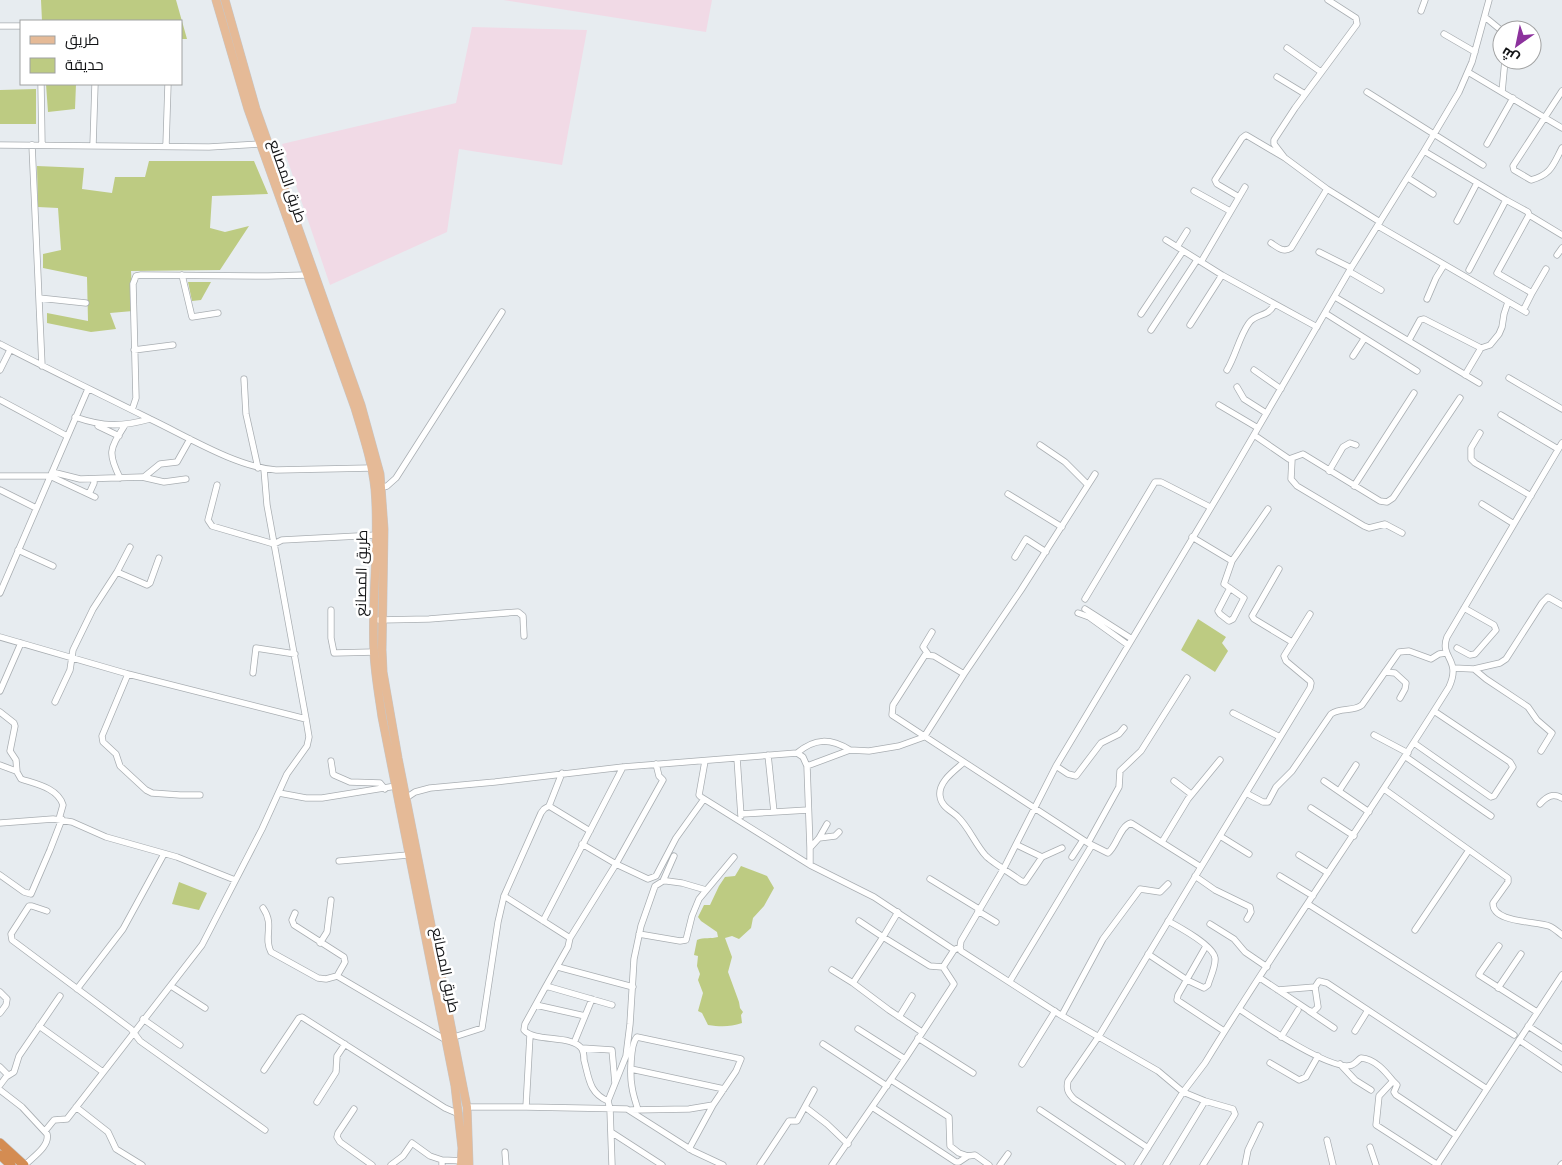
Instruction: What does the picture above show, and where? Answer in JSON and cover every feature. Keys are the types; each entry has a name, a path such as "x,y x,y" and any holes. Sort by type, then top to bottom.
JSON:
{"highway":[{"path":"0,1143 24,1165"},
{"path":"0,1155 11,1165"}],"main road":[{"name":"طريق المصانع","path":"216,0 278,173 355,408 378,488 378,620 383,672 450,1038 465,1163"},
{"name":"طريق المصانع","path":"225,0 248,109 306,275 321,304 368,425 377,460 384,554 374,652 382,717 408,855 467,1108 465,1163"}],"street":[{"path":"1285,158 1274,144 1274,140 1358,21 1328,0"},
{"path":"1421,11 1425,0"},
{"path":"943,967 957,948 1017,845 1056,766 1254,435 1350,270 1459,92 1475,52 1489,0"},
{"path":"1485,17 1492,23"},
{"path":"0,26 20,26"},
{"path":"1444,34 1475,52"},
{"path":"1287,48 1322,72"},
{"path":"1502,92 1505,70"},
{"path":"1468,72 1562,128"},
{"path":"1277,77 1305,94"},
{"path":"41,85 42,145"},
{"path":"93,145 95,85"},
{"path":"166,145 168,85"},
{"path":"1562,91 1513,166 1514,170 1531,180 1543,176 1550,169 1562,148"},
{"path":"1367,92 1483,165"},
{"path":"1486,144 1513,98"},
{"path":"1239,197 1216,184 1215,180 1244,136 1250,137 1285,158 1379,224 1508,302 1525,309 1546,269"},
{"path":"0,145 166,145 209,147 260,144"},
{"path":"32,145 42,366"},
{"path":"1424,152 1528,212 1529,215 1562,235"},
{"path":"1408,178 1433,194"},
{"path":"1457,221 1477,183"},
{"path":"1150,330 1199,261 1245,187"},
{"path":"1271,243 1282,250 1291,248 1327,189"},
{"path":"1194,191 1230,211"},
{"path":"1469,270 1506,200"},
{"path":"1529,215 1497,273 1532,293"},
{"path":"1177,247 1187,231"},
{"path":"1166,240 1222,275 1317,327"},
{"path":"1557,255 1562,248"},
{"path":"1141,314 1183,251"},
{"path":"1319,252 1381,290"},
{"path":"1427,300 1436,278 1444,265"},
{"path":"132,410 136,398 133,284 135,278 141,275 306,275"},
{"path":"182,275 192,317 218,314"},
{"path":"1190,325 1222,275"},
{"path":"1335,296 1479,383"},
{"path":"39,298 86,303"},
{"path":"1466,375 1481,348 1490,345 1499,334 1508,302"},
{"path":"1227,370 1249,323 1255,317 1269,312 1274,304"},
{"path":"378,488 390,484 396,478 502,312"},
{"path":"1325,313 1417,371"},
{"path":"1409,340 1420,320 1424,319 1481,348"},
{"path":"1353,356 1364,339"},
{"path":"0,344 190,439 261,468 372,468"},
{"path":"134,350 172,345"},
{"path":"0,370 10,350"},
{"path":"1254,370 1281,389"},
{"path":"1509,378 1562,409"},
{"path":"45,1131 54,1120 67,1119 202,945 290,769 307,746 309,737 261,468 246,414 244,379"},
{"path":"1237,387 1244,399 1266,413"},
{"path":"0,593 66,436 88,389"},
{"path":"1354,486 1414,393"},
{"path":"1292,459 1303,454 1354,486 1384,502 1390,500 1460,398"},
{"path":"0,400 66,436"},
{"path":"1219,405 1258,428"},
{"path":"1501,415 1558,449"},
{"path":"75,417 93,423 119,436"},
{"path":"93,423 126,425 150,419"},
{"path":"120,478 112,462 112,446 126,425"},
{"path":"1480,432 1471,448 1471,459 1531,496"},
{"path":"1254,435 1292,459"},
{"path":"144,477 160,464 177,462 190,439"},
{"path":"1329,471 1345,445 1350,443 1356,445"},
{"path":"1136,1165 1407,755 1452,681 1454,668 1444,647 1445,641 1562,443"},
{"path":"1040,445 1065,462 1088,485"},
{"path":"1292,459 1291,479 1297,486 1364,526 1373,527 1385,524 1402,533"},
{"path":"51,474 92,496 94,479"},
{"path":"0,476 51,474 80,480 144,477 161,482 186,479"},
{"path":"807,766 850,750 869,751 899,746 924,737 1095,474"},
{"path":"1086,599 1156,482 1161,482 1210,507"},
{"path":"217,485 208,520 212,526 274,544 282,540 377,535"},
{"path":"0,490 36,508"},
{"path":"1008,494 1062,527"},
{"path":"1482,504 1514,524"},
{"path":"1230,588 1218,611 1229,621 1244,598 1224,582 1232,561 1268,509"},
{"path":"1192,537 1232,561"},
{"path":"1015,557 1026,539 1046,552"},
{"path":"55,702 70,670 73,650 93,609 117,572 130,546"},
{"path":"18,550 53,566"},
{"path":"117,572 147,585 150,583 158,558"},
{"path":"1279,569 1252,616 1292,642"},
{"path":"1454,668 1474,669 1500,663 1506,659 1542,603 1548,597 1562,604"},
{"path":"1457,648 1470,655 1475,654 1496,630 1494,625 1464,608"},
{"path":"1085,609 1132,639"},
{"path":"331,610 331,638 334,653 374,652"},
{"path":"378,620 428,619 518,612 523,616 524,636"},
{"path":"1078,613 1089,617 1128,645"},
{"path":"1148,1148 1074,1099 1066,1088 1068,1081 1099,1036 1311,686 1308,679 1284,658 1285,653 1310,614"},
{"path":"932,632 924,647 928,654 964,674"},
{"path":"0,637 128,674 306,719"},
{"path":"0,691 20,643"},
{"path":"253,672 256,648 295,654"},
{"path":"1246,793 1263,802 1268,802 1276,787 1292,770 1331,714 1340,710 1360,707 1396,654 1402,651 1409,651 1430,659 1439,654 1446,653"},
{"path":"928,654 922,658 891,709 894,718 1087,842 1108,853 1129,823 1201,867"},
{"path":"1474,669 1528,707 1537,720 1551,731 1552,735 1541,751"},
{"path":"1385,672 1395,673 1406,683 1405,690 1400,698"},
{"path":"128,674 102,736 103,742 116,754 120,766 146,790 180,795 200,795"},
{"path":"1010,981 1119,787 1120,771 1141,751 1187,678"},
{"path":"1414,743 1490,797 1494,796 1513,767 1510,762 1434,711"},
{"path":"0,712 14,723 15,726 10,751 16,760 18,777 53,791 64,805 31,894 24,892 0,875"},
{"path":"1234,713 1280,737"},
{"path":"1056,766 1068,774 1076,776 1101,743 1119,734 1124,728"},
{"path":"1374,735 1407,755 1491,816"},
{"path":"406,798 415,792 430,788 622,767 797,753 806,746 816,742 837,742 850,750"},
{"path":"797,753 803,757 807,766 810,865"},
{"path":"768,755 774,812"},
{"path":"737,758 742,823"},
{"path":"1162,842 1191,794 1220,760"},
{"path":"331,761 334,776 350,782 380,783 385,789"},
{"path":"705,761 699,795 704,800 810,865 874,897 1055,1011 1158,1072 1183,1092 1233,1109 1235,1114 1203,1165"},
{"path":"963,763 944,782 940,798 946,807 964,824 987,858 1025,882 1042,857 1062,848"},
{"path":"615,1085 612,1050 582,1048 574,1043 530,1034 524,1030 525,1024 568,947 570,938 616,864 664,780 659,776 656,764"},
{"path":"0,765 16,771"},
{"path":"1339,791 1356,765"},
{"path":"543,921 622,767"},
{"path":"263,908 269,921 268,944 271,952 318,978 326,979 337,976 450,1038 481,1029 504,896 540,813 549,806 562,773"},
{"path":"1174,780 1191,794"},
{"path":"1324,781 1369,812"},
{"path":"279,793 306,798 322,798 396,786"},
{"path":"1384,789 1509,879 1492,903 1496,912 1516,920 1549,926 1562,935"},
{"path":"1540,804 1550,796 1554,795 1562,798"},
{"path":"582,844 616,864 648,878 656,876 676,838 704,800"},
{"path":"549,806 590,831"},
{"path":"1311,808 1354,836"},
{"path":"741,814 808,810"},
{"path":"0,823 60,819 84,826 106,837 177,857 235,880"},
{"path":"810,848 819,838 827,824"},
{"path":"819,838 835,836 839,832"},
{"path":"1220,836 1249,854"},
{"path":"1072,857 1087,842"},
{"path":"1017,845 1042,857"},
{"path":"1415,930 1469,850"},
{"path":"77,989 123,929 164,854"},
{"path":"339,860 408,855"},
{"path":"1299,855 1328,873"},
{"path":"612,1165 608,1101 626,1056 634,959 639,934 655,886 663,881 674,856"},
{"path":"639,934 685,941 698,901 734,858"},
{"path":"1195,876 1215,890 1250,907 1251,912 1247,919"},
{"path":"1280,876 1313,896"},
{"path":"930,879 996,922"},
{"path":"663,881 682,883 706,890"},
{"path":"1062,1015 1103,940 1140,889 1160,892 1168,884"},
{"path":"504,896 570,938"},
{"path":"320,943 327,932 331,900"},
{"path":"1308,904 1562,1069"},
{"path":"47,911 29,906 11,934 14,942 133,1032 140,1041 266,1130"},
{"path":"852,983 898,912"},
{"path":"295,913 292,922 345,960 337,976"},
{"path":"859,921 930,966 943,967"},
{"path":"1148,954 1187,980 1206,988 1208,986 1215,960 1213,955 1206,946 1192,935 1168,921"},
{"path":"1210,924 1237,941 1245,952 1267,967"},
{"path":"1206,946 1177,1000 1224,1031"},
{"path":"1499,946 1479,974 1480,977 1537,1012"},
{"path":"1498,988 1521,954"},
{"path":"558,967 633,988"},
{"path":"832,1165 887,1086 954,983 943,967"},
{"path":"832,970 922,1032"},
{"path":"1393,1081 1379,1096 1376,1125 1438,1165 1487,1089 1516,1038 1528,1026 1562,976"},
{"path":"1260,978 1334,1028"},
{"path":"1278,990 1315,986 1317,982 1322,981 1487,1089"},
{"path":"1556,985 1562,989"},
{"path":"171,986 205,1008"},
{"path":"546,986 612,1005"},
{"path":"1308,1010 1313,1012 1318,1007 1315,986"},
{"path":"0,992 8,999 0,1013"},
{"path":"0,1085 8,1075 14,1072 19,1056 60,996"},
{"path":"899,1017 912,996"},
{"path":"574,1043 592,999"},
{"path":"536,1005 585,1016"},
{"path":"1239,1009 1281,1037 1318,1056 1340,1064 1351,1065 1359,1059 1366,1058 1383,1068 1397,1085 1394,1092 1396,1095 1456,1135"},
{"path":"1281,1037 1298,1010"},
{"path":"1354,1031 1368,1010"},
{"path":"1022,1064 1055,1011"},
{"path":"264,1070 301,1017 445,1108 459,1114"},
{"path":"143,1019 180,1045"},
{"path":"39,1026 104,1072"},
{"path":"1528,1026 1562,1048"},
{"path":"858,1029 905,1058"},
{"path":"526,1107 530,1034"},
{"path":"689,1149 741,1059 637,1037 634,1040 631,1086 635,1110 689,1149 723,1165"},
{"path":"918,1038 973,1073"},
{"path":"316,1102 336,1072 337,1056 345,1044"},
{"path":"823,1044 887,1086"},
{"path":"582,1048 592,1088 598,1097 608,1101"},
{"path":"1270,1063 1299,1080 1306,1077 1318,1056"},
{"path":"1340,1064 1354,1080 1371,1090"},
{"path":"0,1067 8,1075"},
{"path":"632,1069 724,1089"},
{"path":"891,1080 949,1117 950,1146 948,1157"},
{"path":"0,1090 22,1107 45,1131 48,1138 46,1144 24,1165"},
{"path":"760,1165 789,1121 796,1121 814,1090"},
{"path":"1166,1165 1205,1101"},
{"path":"467,1108 621,1108 635,1110 689,1109 713,1105"},
{"path":"805,1107 848,1144"},
{"path":"872,1107 948,1157 959,1162 968,1156 975,1155 989,1165"},
{"path":"76,1108 108,1132 116,1149 142,1165"},
{"path":"354,1109 337,1137 340,1142 372,1165"},
{"path":"1040,1110 1122,1165"},
{"path":"1245,1165 1248,1150 1260,1125"},
{"path":"611,1132 662,1165"},
{"path":"1327,1140 1333,1165"},
{"path":"391,1165 403,1156 412,1143 442,1163 465,1163"},
{"path":"950,1146 959,1153 968,1156"},
{"path":"1370,1147 1376,1165"},
{"path":"505,1152 506,1165"},
{"path":"1000,1165 1008,1154"}],"shaded area":[{"path":"503,0 712,0 706,32"},
{"path":"472,27 587,30 562,165 459,149 447,232 330,285 282,144 456,103"}],"green space":[{"path":"41,0 176,0 182,20 42,20"},
{"path":"182,21 187,39 182,39"},
{"path":"46,85 76,85 75,109 48,112"},
{"path":"36,89 36,124 0,124 0,90"},
{"path":"149,161 254,161 268,194 212,196 210,228 225,232 249,226 220,270 131,271 133,311 110,313 116,329 91,332 47,323 47,313 88,321 87,277 43,268 43,254 61,250 58,208 38,207 37,166 84,168 82,189 112,193 115,177 145,177"},
{"path":"188,282 211,282 201,300 192,301"},
{"path":"1198,619 1226,637 1222,643 1228,651 1215,672 1181,650"},
{"path":"741,866 767,876 774,888 764,906 753,918 751,928 739,939 732,936 725,938 732,957 728,972 743,1012 741,1015 742,1023 725,1026 708,1025 702,1013 698,1011 703,993 698,980 700,974 697,966 698,956 694,955 697,940 718,937 717,932 698,917 704,905 710,905 725,877 735,876"},
{"path":"179,882 207,893 199,910 172,904"}]}
